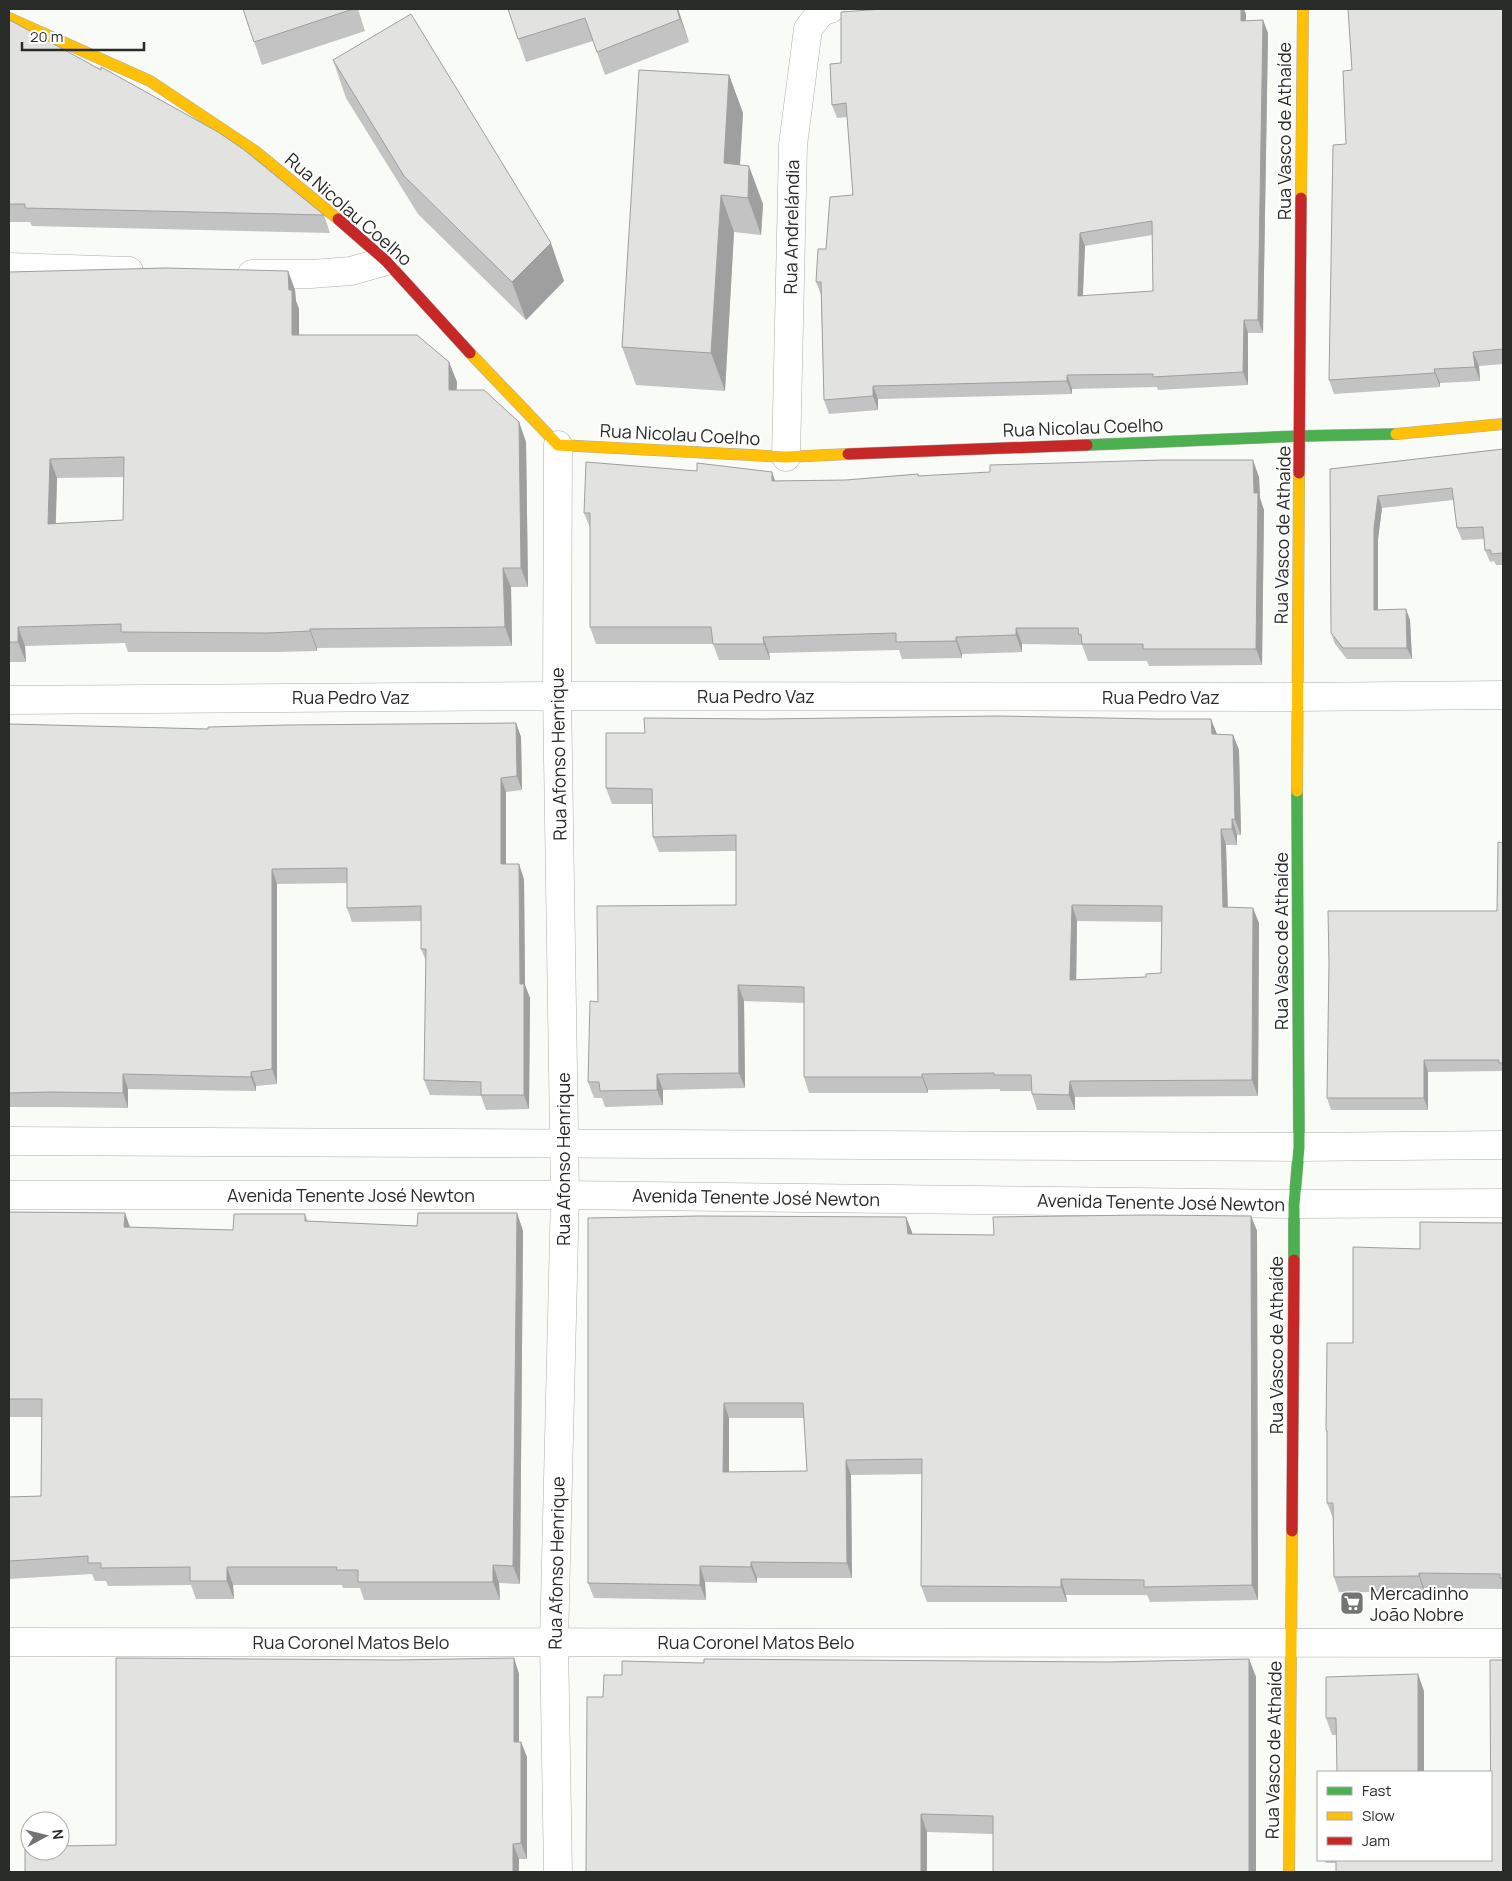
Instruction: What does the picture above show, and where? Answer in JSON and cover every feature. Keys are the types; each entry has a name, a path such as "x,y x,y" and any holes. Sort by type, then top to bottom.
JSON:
{"street":[{"name":"Rua Andrelándia","path":"786,457 793,145 808,28 821,12 830,9"},
{"name":"Rua Vasco de Athaíde","path":"1289,1872 1294,1204 1299,1147 1297,697 1303,9"},
{"name":"Rua Nicolau Coelho","path":"9,18 150,81 255,151 315,199 386,261 558,445 786,457 1300,436 1412,434 1503,424"},
{"path":"231,274 311,274 351,270 386,261"},
{"path":"9,268 154,272"},
{"name":"Rua Afonso Henrique","path":"558,445 557,696 565,1145 554,1642 558,1872"},
{"name":"Rua Pedro Vaz","path":"9,700 557,696 1297,697 1503,695"},
{"path":"9,1141 1299,1147 1503,1145"},
{"name":"Avenida Tenente José Newton","path":"9,1195 565,1195 1294,1204 1503,1203"},
{"name":"Rua Coronel Matos Belo","path":"9,1642 1503,1643"}],"building":[{"path":"243,9 353,9 254,42"},
{"path":"508,9 677,9 680,19 597,52 585,18 518,39"},
{"path":"883,9 1241,9 1241,21 1263,20 1258,320 1244,320 1243,372 1153,377 1153,374 1067,375 1067,381 873,386 873,396 824,400 821,282 816,282 818,249 826,249 830,197 853,195 846,103 832,105 830,64 841,63 841,12","holes":["1152,221 1153,291 1078,296 1080,233"]},
{"path":"1348,9 1503,9 1503,349 1473,352 1475,367 1434,369 1435,373 1329,380 1333,145 1346,144 1343,71 1352,70"},
{"path":"411,14 551,243 512,282 404,176 333,60"},
{"path":"9,20 101,70 101,67 218,132 243,149 324,215 25,208 25,204 9,204"},
{"path":"639,70 729,75 724,163 749,166 748,198 721,195 711,353 622,347"},
{"path":"166,268 288,271 289,290 292,290 292,335 417,335 449,362 449,390 484,390 519,422 521,568 503,568 505,627 310,629 310,631 268,633 121,632 121,624 18,627 18,642 9,642 9,272","holes":["124,457 123,520 48,524 50,459"]},
{"path":"1503,449 1503,553 1491,554 1491,550 1485,550 1483,527 1457,528 1452,488 1378,496 1374,528 1374,610 1406,609 1407,648 1343,648 1331,633 1330,469"},
{"path":"1163,460 1253,460 1254,493 1258,493 1256,649 1143,649 1143,644 1082,644 1078,628 1016,628 1016,635 956,637 956,641 896,642 896,633 763,637 764,644 713,644 711,627 590,627 590,513 584,513 586,462 697,471 697,463 772,472 772,481 846,480 918,474 918,476 990,472 990,465"},
{"path":"997,716 1211,719 1212,734 1233,735 1235,820 1232,819 1232,829 1221,829 1223,907 1253,908 1252,1080 1070,1081 1069,1095 1032,1094 1031,1075 994,1075 994,1073 922,1074 922,1077 804,1077 804,987 738,985 739,1073 657,1074 657,1090 600,1091 599,1082 588,1082 590,1001 598,1002 597,906 736,905 736,835 653,837 652,789 606,788 606,733 645,733 644,718 764,719","holes":["1072,905 1162,906 1161,973 1146,974 1146,977 1070,980"]},
{"path":"516,723 517,776 501,778 501,864 519,864 520,984 524,984 524,1095 481,1095 481,1082 424,1080 426,949 421,949 421,906 347,908 347,868 272,869 272,1069 251,1072 251,1077 123,1074 123,1093 9,1093 9,724 208,729 208,727 288,725"},
{"path":"1498,842 1503,843 1503,1063 1499,1063 1499,1060 1424,1060 1424,1098 1327,1098 1328,911 1497,911"},
{"path":"9,1212 125,1213 124,1227 233,1230 234,1214 305,1214 305,1221 417,1226 418,1213 517,1213 513,1566 493,1565 493,1582 358,1582 358,1570 336,1570 337,1567 227,1567 227,1581 190,1581 190,1567 101,1568 101,1563 88,1563 88,1556 9,1561 9,1497 41,1496 42,1399 9,1399"},
{"path":"699,1216 906,1217 908,1234 994,1235 993,1217 1251,1216 1252,1585 1144,1587 1144,1580 1061,1579 1061,1587 921,1586 922,1459 846,1460 847,1563 751,1562 751,1567 700,1566 700,1585 588,1583 588,1218","holes":["724,1403 803,1403 807,1471 723,1472"]},
{"path":"1420,1222 1503,1223 1503,1578 1500,1578 1500,1574 1419,1573 1419,1576 1334,1577 1333,1503 1327,1503 1327,1343 1353,1343 1353,1247 1420,1249"},
{"path":"116,1658 395,1660 514,1658 514,1742 521,1742 521,1843 513,1844 513,1872 25,1872 25,1861 70,1861 70,1846 116,1845"},
{"path":"704,1659 1108,1662 1249,1659 1249,1872 993,1872 993,1816 921,1814 921,1872 586,1872 587,1697 603,1697 604,1675 622,1675 622,1661 704,1663"},
{"path":"1490,1660 1503,1660 1503,1872 1336,1872 1336,1861 1492,1861"},
{"path":"1418,1674 1418,1771 1337,1771 1336,1718 1326,1718 1326,1677"}],"traffic: fast":[{"path":"1087,445 1396,434"},
{"path":"1294,1260 1294,1204 1299,1147 1297,791"}],"traffic: slow":[{"path":"1301,198 1303,9"},
{"path":"9,18 150,81 255,151 338,219"},
{"path":"470,353 558,445 786,457 848,454"},
{"path":"1396,434 1503,424"},
{"path":"1297,791 1299,473"},
{"path":"1289,1872 1292,1531"}],"traffic: jam":[{"path":"1299,473 1301,198"},
{"path":"338,219 386,261 470,353"},
{"path":"848,454 1087,445"},
{"path":"1292,1531 1294,1260"}],"place":[{"name":"Mercadinho João Nobre","path":"1352,1603"}]}
